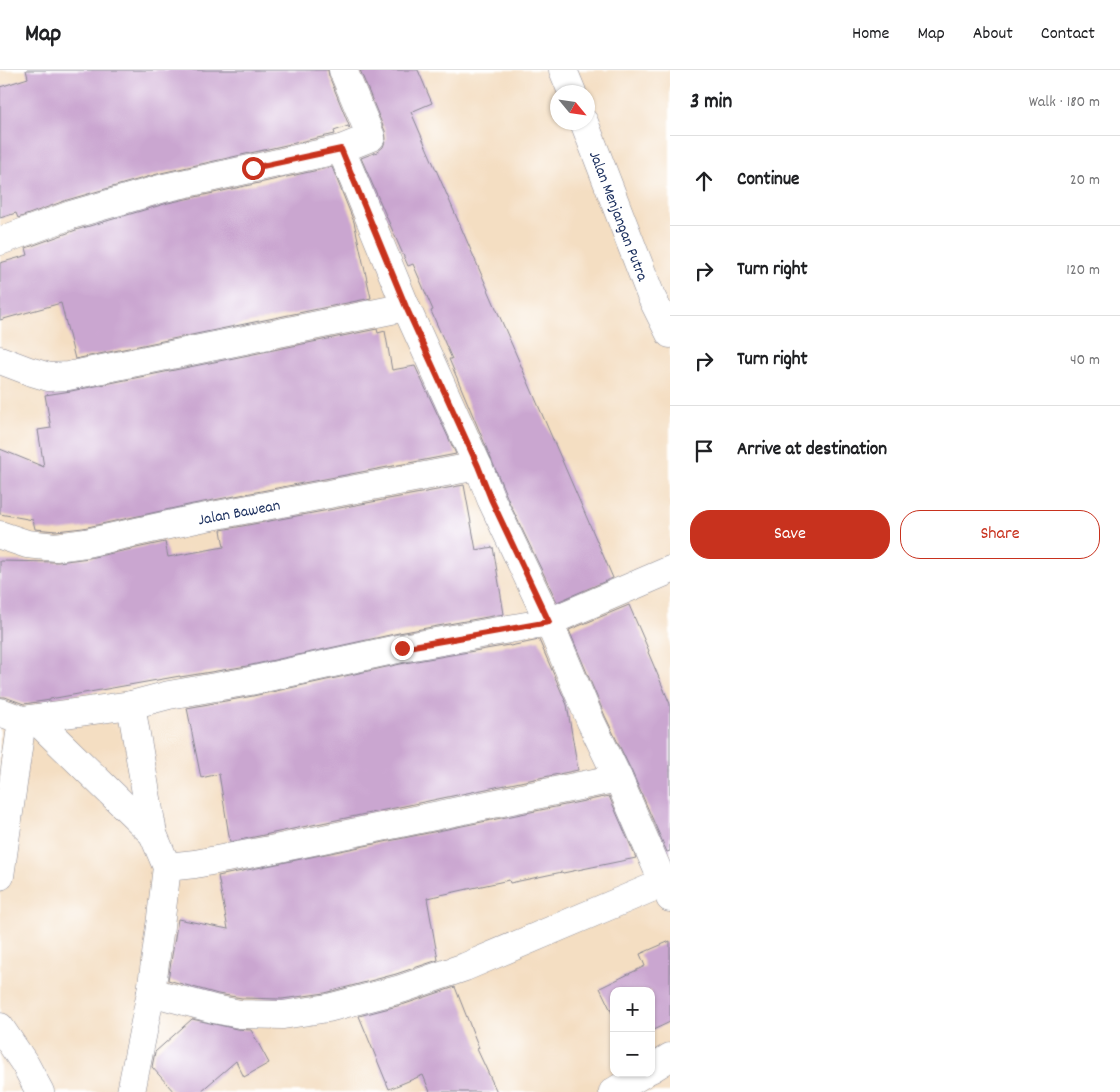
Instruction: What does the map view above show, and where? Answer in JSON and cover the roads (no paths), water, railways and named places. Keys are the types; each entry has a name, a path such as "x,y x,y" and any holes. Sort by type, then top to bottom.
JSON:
{"street":[{"path":"0,241 71,215 164,188 341,149 371,137 343,70"},
{"path":"564,70 569,85"},
{"name":"Jalan Menjangan Putra","path":"587,130 651,296 670,334"},
{"path":"151,992 240,1014 283,1015 328,1008 401,989 465,968 666,890 618,778 591,722 549,622 491,499 406,307 341,149"},
{"path":"0,360 49,376 68,376 406,307"},
{"name":"Jalan Bawean","path":"0,535 27,544 56,547 86,543 196,519 478,466"},
{"path":"19,717 131,705 169,695 250,681 402,648 549,622 670,570"},
{"path":"131,705 153,834 167,867 151,992 131,1092"},
{"path":"19,717 153,834"},
{"path":"0,876 19,717"},
{"path":"167,867 195,864 280,848 618,778"},
{"path":"0,1027 25,1064 40,1092"},
{"path":"655,1066 670,1057"}]}
